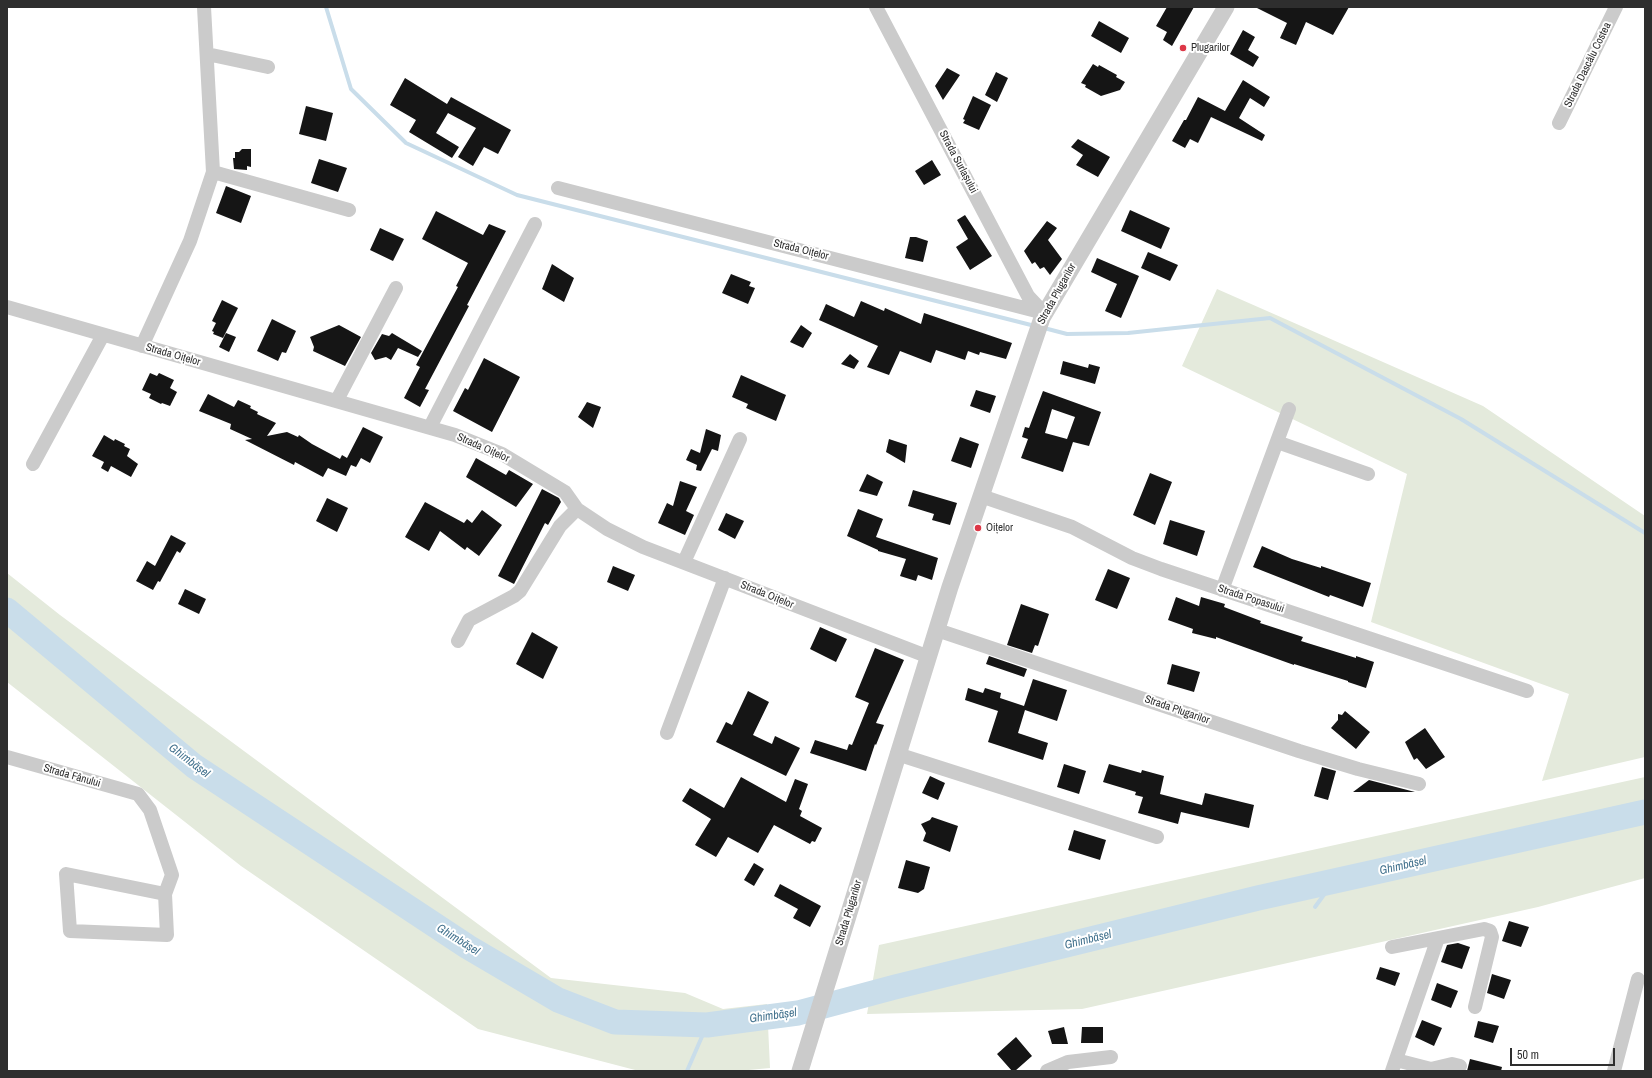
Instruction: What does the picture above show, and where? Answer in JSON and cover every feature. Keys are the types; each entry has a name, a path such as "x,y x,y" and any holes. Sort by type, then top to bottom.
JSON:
{"street":[{"path":"142,346 190,241 213,172 204,7"},
{"name":"Strada Surlașului","path":"876,7 1028,296 1043,316"},
{"name":"Strada Plugarilor","path":"800,1071 950,587 1043,316 1226,7"},
{"name":"Strada Dascălu Costea","path":"1559,123 1616,7"},
{"path":"207,54 268,67"},
{"path":"213,172 349,210"},
{"name":"Strada Oițelor","path":"558,188 1043,316"},
{"path":"430,427 536,224"},
{"path":"337,400 396,288"},
{"name":"Strada Oițelor","path":"7,307 455,434 502,454 565,492 577,509 607,529 643,547 929,656"},
{"path":"33,464 103,335"},
{"path":"1222,590 1289,409"},
{"path":"684,562 740,439"},
{"path":"1277,442 1368,474"},
{"name":"Strada Popasului","path":"981,496 1072,527 1132,558 1222,590 1526,691"},
{"path":"458,641 469,620 514,596 520,591 560,526 577,509"},
{"path":"666,733 726,578"},
{"name":"Strada Plugarilor","path":"937,630 1298,751 1358,769 1419,784"},
{"path":"897,754 1158,837"},
{"name":"Strada Fânului","path":"7,757 138,794 150,810 172,876 165,894"},
{"path":"66,874 165,894 168,935 70,931 66,874"},
{"path":"1392,947 1484,929 1490,931 1492,937 1475,1007"},
{"path":"1438,938 1394,1065 1430,1069 1452,1064 1460,1066"},
{"path":"1614,1071 1638,979"},
{"path":"1047,1071 1068,1062 1112,1057"}],"shaded area":[{"path":"1217,289 1483,406 1645,516 1645,757 1542,781 1569,694 1371,622 1407,474 1182,366"},
{"path":"7,573 60,615 551,978 685,993 723,1009 767,1004 770,1068 738,1071 639,1071 478,1029 241,866 7,682"},
{"path":"1645,777 1645,878 1538,907 1082,1009 867,1014 879,945"}],"building":[{"path":"1167,7 1194,7 1172,46 1163,40 1167,32 1156,26"},
{"path":"1255,7 1349,7 1333,35 1306,22 1296,45 1280,38 1287,23"},
{"path":"1099,21 1129,38 1121,53 1091,36"},
{"path":"1243,30 1255,37 1248,50 1259,57 1253,67 1230,54"},
{"path":"1093,64 1098,67 1099,65 1117,75 1116,77 1125,82 1120,90 1101,96 1085,87 1086,85 1081,83"},
{"path":"947,68 960,75 943,100 935,86"},
{"path":"996,72 1008,78 997,102 985,95"},
{"path":"405,78 447,104 451,97 511,130 498,154 484,147 473,166 458,157 476,128 448,113 436,133 459,147 452,158 409,132 416,120 390,105"},
{"path":"1243,80 1270,97 1264,107 1250,98 1239,118 1265,135 1262,141 1211,117 1198,143 1190,139 1185,148 1172,141 1184,120 1186,120 1198,97 1225,111"},
{"path":"973,96 991,105 979,130 963,123 965,120 963,119"},
{"path":"306,106 333,113 326,141 299,134"},
{"path":"1078,139 1110,157 1098,177 1076,165 1083,155 1071,147"},
{"path":"242,149 251,149 251,167 247,166 247,170 234,169 233,158 235,158 235,152 239,152"},
{"path":"319,159 347,168 338,192 311,183"},
{"path":"932,160 941,175 924,185 915,171"},
{"path":"226,186 251,196 241,223 216,213"},
{"path":"1130,210 1170,228 1161,249 1121,231"},
{"path":"436,211 483,235 489,224 506,231 467,305 469,306 425,389 429,390 420,407 404,398 420,367 416,365 458,287 456,286 468,263 422,239"},
{"path":"965,215 992,256 970,270 956,247 968,239 957,220"},
{"path":"1047,221 1057,228 1048,240 1062,259 1050,275 1044,267 1040,269 1035,262 1032,264 1024,251"},
{"path":"380,228 404,239 393,261 370,250"},
{"path":"910,237 916,237 928,241 923,262 905,258"},
{"path":"1148,252 1178,265 1170,281 1141,268"},
{"path":"1097,258 1139,276 1121,318 1105,311 1117,284 1091,272"},
{"path":"552,264 574,278 564,302 542,289"},
{"path":"731,274 751,282 749,286 755,288 748,304 722,293"},
{"path":"222,300 238,308 223,338 213,334 214,332 212,331 216,323 212,321"},
{"path":"861,301 884,311 885,308 921,324 924,313 1012,343 1006,359 980,352 979,355 968,351 965,360 936,350 931,363 900,351 889,375 867,367 878,346 819,320 826,304 854,317"},
{"path":"272,319 296,331 286,353 282,352 278,361 257,351"},
{"path":"339,325 361,337 345,366 313,351 314,347 310,337"},
{"path":"801,325 812,333 803,348 790,342"},
{"path":"226,333 236,337 229,352 219,347"},
{"path":"392,333 422,351 418,357 398,348 391,360 386,357 375,360 371,353 382,334 389,336"},
{"path":"850,354 859,361 854,369 841,364"},
{"path":"484,358 520,377 492,432 453,411 465,388 468,390"},
{"path":"1063,361 1088,368 1089,364 1100,367 1095,384 1060,374"},
{"path":"150,373 157,376 159,373 174,380 170,388 177,392 170,406 161,404 149,398 151,394 142,390"},
{"path":"741,375 786,395 776,421 746,408 748,404 732,397"},
{"path":"976,390 996,396 990,413 970,406"},
{"path":"1043,391 1101,412 1089,446 1073,442 1063,472 1021,458 1028,439 1022,437 1025,427 1029,428","holes":["1052,409 1075,417 1067,439 1045,433"]},
{"path":"208,394 234,407 238,400 251,406 250,408 258,412 257,414 276,423 267,436 287,432 298,437 299,435 340,459 342,455 347,458 363,427 383,437 370,463 361,458 356,467 351,465 346,476 328,468 323,477 295,462 294,465 245,440 252,439 230,429 231,424 199,411"},
{"path":"587,402 601,407 593,428 578,417"},
{"path":"706,429 721,435 718,451 712,449 701,471 696,470 697,465 686,460 691,449 700,453"},
{"path":"104,435 114,441 115,439 125,444 124,446 130,449 127,456 138,464 131,477 111,466 108,472 101,468 104,462 92,456"},
{"path":"960,437 979,444 971,468 951,461"},
{"path":"889,439 907,445 905,463 886,452"},
{"path":"476,458 506,475 509,470 533,484 516,507 466,477"},
{"path":"1150,473 1172,482 1155,525 1133,515"},
{"path":"867,474 883,482 877,496 859,491"},
{"path":"680,481 697,487 686,511 694,515 685,535 658,523 667,503 673,506"},
{"path":"542,489 559,498 561,502 548,525 545,523 514,584 498,576"},
{"path":"913,490 957,503 950,525 932,520 934,514 908,506"},
{"path":"327,498 348,508 337,532 316,521"},
{"path":"425,502 464,523 467,519 472,523 482,510 502,525 479,556 467,547 465,550 440,531 429,551 405,537"},
{"path":"858,509 883,519 876,537 938,558 932,580 918,575 916,581 900,576 906,559 878,551 847,536"},
{"path":"726,513 744,521 735,539 718,530"},
{"path":"1170,520 1205,531 1197,556 1163,544"},
{"path":"171,535 186,543 180,553 177,551 160,582 158,581 153,590 136,581 147,561 155,566"},
{"path":"1262,546 1292,559 1321,568 1321,566 1371,583 1363,607 1330,595 1329,597 1253,567"},
{"path":"613,566 635,575 628,591 607,582"},
{"path":"1108,569 1130,578 1117,609 1095,600"},
{"path":"185,589 206,599 199,614 178,604"},
{"path":"1176,597 1199,606 1201,597 1225,604 1224,607 1261,621 1260,623 1303,637 1301,641 1374,662 1366,688 1294,665 1216,637 1216,639 1192,633 1193,629 1168,620"},
{"path":"1021,604 1049,614 1038,646 1035,645 1032,653 1007,645"},
{"path":"820,627 847,639 836,662 810,649"},
{"path":"532,632 558,647 543,679 516,664"},
{"path":"875,648 904,660 876,723 884,725 876,745 875,744 866,771 810,753 815,740 847,750 849,744 852,745 869,703 855,697"},
{"path":"989,656 1027,669 1024,677 986,664"},
{"path":"1172,664 1200,672 1194,692 1167,684"},
{"path":"1033,679 1067,690 1057,721 1025,710 1018,733 1048,743 1043,760 988,742 998,711 965,700 968,688 983,693 985,688 1001,693 1000,698 1024,706"},
{"path":"748,691 769,702 753,735 772,744 775,736 800,748 786,776 716,742 726,722 732,725"},
{"path":"1345,711 1370,732 1356,749 1331,728 1338,720 1338,714 1342,715"},
{"path":"1425,728 1445,757 1426,769 1417,758 1414,760 1405,742"},
{"path":"1064,764 1086,771 1079,794 1057,787"},
{"path":"1109,764 1141,773 1142,770 1164,776 1160,794 1202,805 1205,793 1254,805 1249,828 1181,812 1178,824 1138,813 1143,797 1135,795 1136,792 1103,782"},
{"path":"1322,767 1336,771 1328,800 1314,796"},
{"path":"930,776 945,783 938,800 922,793"},
{"path":"741,777 786,802 795,779 808,784 799,809 802,811 800,816 822,828 815,842 812,841 810,844 774,825 758,853 728,837 716,857 695,845 711,819 682,801 690,788 724,808"},
{"path":"1369,780 1415,792 1353,792"},
{"path":"932,817 958,826 950,852 923,841 926,833 921,824 930,820"},
{"path":"1074,830 1106,840 1100,860 1068,850"},
{"path":"906,860 930,867 924,889 918,893 898,888"},
{"path":"754,863 764,869 754,886 744,880"},
{"path":"780,884 821,906 810,927 793,918 798,909 774,896"},
{"path":"1509,921 1529,927 1521,947 1502,941"},
{"path":"1458,943 1470,947 1462,969 1441,962 1447,945"},
{"path":"1380,967 1400,973 1395,986 1376,979"},
{"path":"1492,974 1511,980 1504,999 1487,993"},
{"path":"1437,983 1458,991 1451,1008 1431,1000"},
{"path":"1422,1020 1442,1028 1434,1046 1415,1037"},
{"path":"1478,1021 1499,1026 1493,1043 1474,1037"},
{"path":"1064,1027 1068,1044 1052,1044 1048,1031"},
{"path":"1082,1027 1103,1027 1103,1043 1081,1043"},
{"path":"1016,1037 1032,1056 1015,1071 1012,1071 997,1054"},
{"path":"1470,1059 1502,1067 1501,1071 1467,1071"}],"waterway":[{"path":"326,7 351,89 406,143 517,195 1035,326"},
{"path":"1044,328 1067,334 1128,333 1270,318 1461,419 1645,533"},
{"name":"Ghimbășel","path":"7,610 194,766 468,947 558,1000 615,1022 707,1025 798,1013 895,987 1258,898 1645,812"},
{"path":"1315,907 1334,881"},
{"path":"687,1071 707,1025"}],"place":[{"name":"Plugarilor","path":"1183,48"},
{"name":"Oițelor","path":"978,528"}]}
